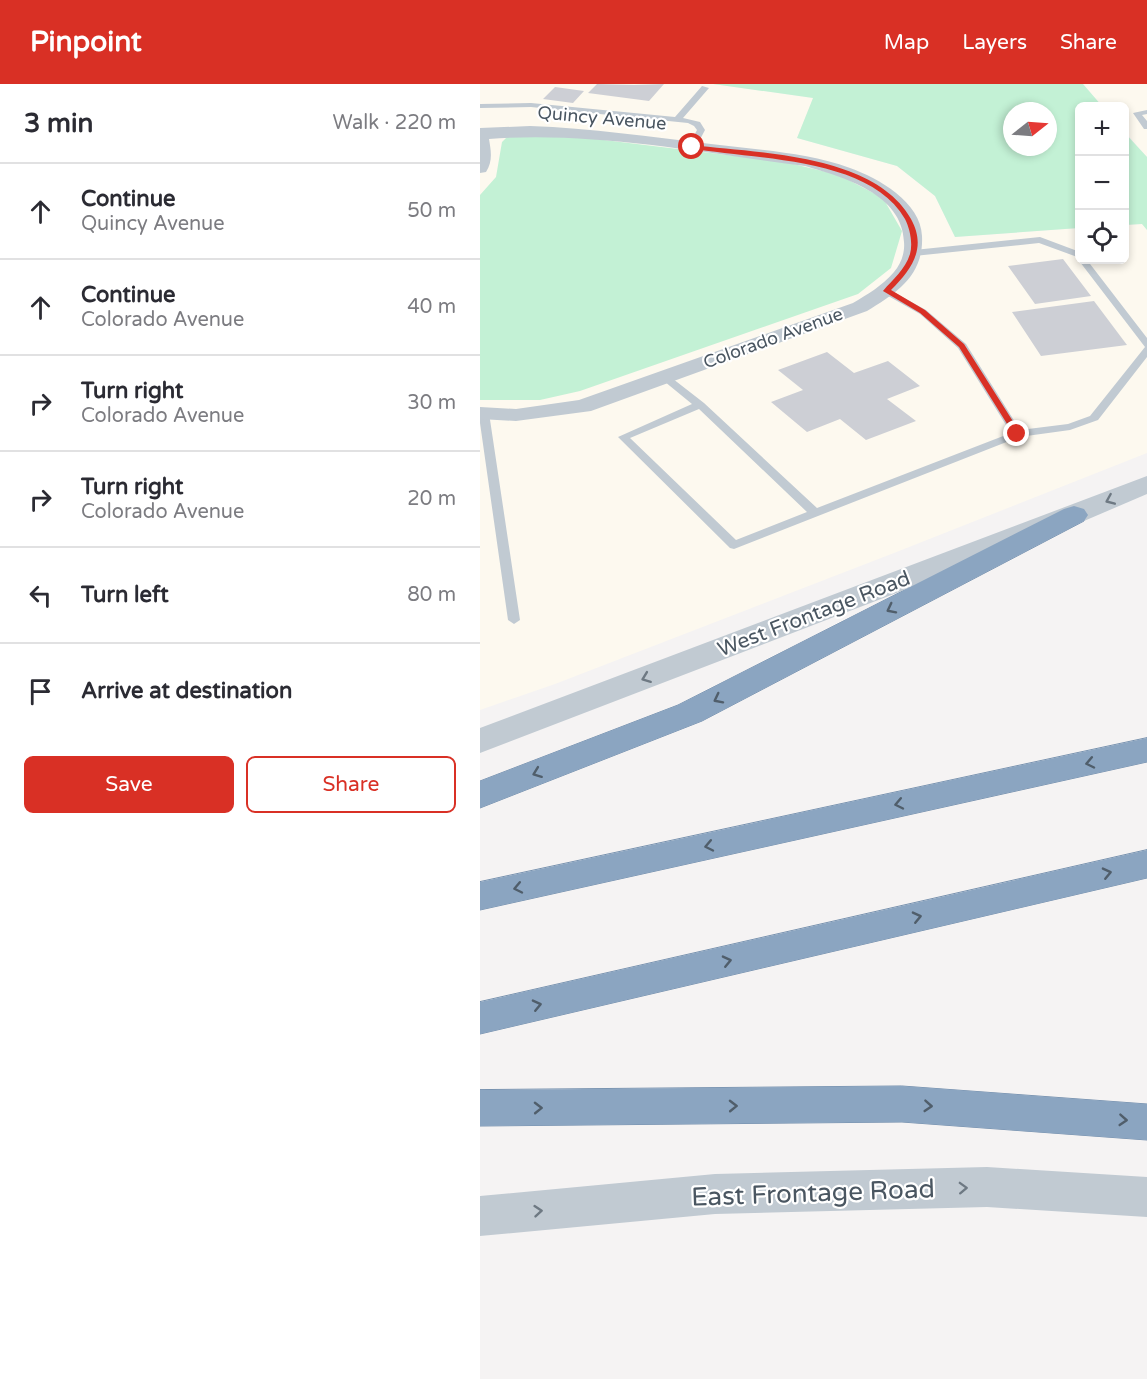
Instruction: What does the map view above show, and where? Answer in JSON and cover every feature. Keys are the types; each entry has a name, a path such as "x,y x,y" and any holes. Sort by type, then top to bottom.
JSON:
{"highway":[{"path":"480,795 690,713 1074,515"},
{"path":"480,897 1147,750"},
{"path":"480,1018 1147,864"},
{"path":"480,1108 902,1104 1147,1122"}],"street":[{"name":"Quincy Avenue","path":"480,134 530,131 571,132 806,161 845,172 878,188 901,207 914,230 914,254"},
{"path":"480,134 483,157 480,168"},
{"name":"Colorado Avenue","path":"482,413 516,415 583,406 861,307 886,291 904,273 914,254"},
{"name":"West Frontage Road","path":"480,741 1074,515 1147,484"},
{"name":"East Frontage Road","path":"480,1216 716,1194 987,1187 1147,1197"}],"lane":[{"path":"677,120 705,88"},
{"path":"480,106 531,105 688,121 700,127 701,130 692,147"},
{"path":"1147,112 1137,113 1147,127"},
{"path":"914,254 1040,240 1075,253"},
{"path":"1086,264 1147,345"},
{"path":"886,291 923,312 962,346 1017,434"},
{"path":"700,405 623,437 734,545 1017,434 1070,427 1094,418 1147,350"},
{"path":"664,377 700,405 815,513"},
{"path":"482,413 514,621"}],"shaded area":[{"path":"480,84 713,84 814,98 797,138 897,166 935,196 955,237 1075,228 1075,264 1129,264 1129,225 1142,224 1147,230 1147,453 555,684 480,710"},
{"path":"1083,84 1147,84 1147,157 1129,137 1129,102 1099,102"}],"green space":[{"path":"713,84 1083,84 1099,102 1075,102 1075,228 955,237 935,196 897,166 797,138 813,98"},
{"path":"563,135 785,162 839,175 883,198 902,231 891,268 858,294 580,391 540,400 480,400 480,195 496,177 502,142 507,137"},
{"path":"1129,137 1147,157 1147,230 1142,224 1129,225"}],"building":[{"path":"597,84 664,84 649,101 588,93"},
{"path":"555,87 584,91 573,103 543,99"},
{"path":"1063,259 1091,296 1035,304 1008,266"},
{"path":"1094,301 1127,345 1041,356 1012,312"},
{"path":"827,352 854,373 888,361 920,386 887,399 916,421 866,440 840,419 807,432 771,402 803,390 778,370"}],"route":[{"path":"692,147 806,161 845,172 878,188 901,207 914,230 914,254 904,273 886,291 923,312 962,346 1017,434"}]}
